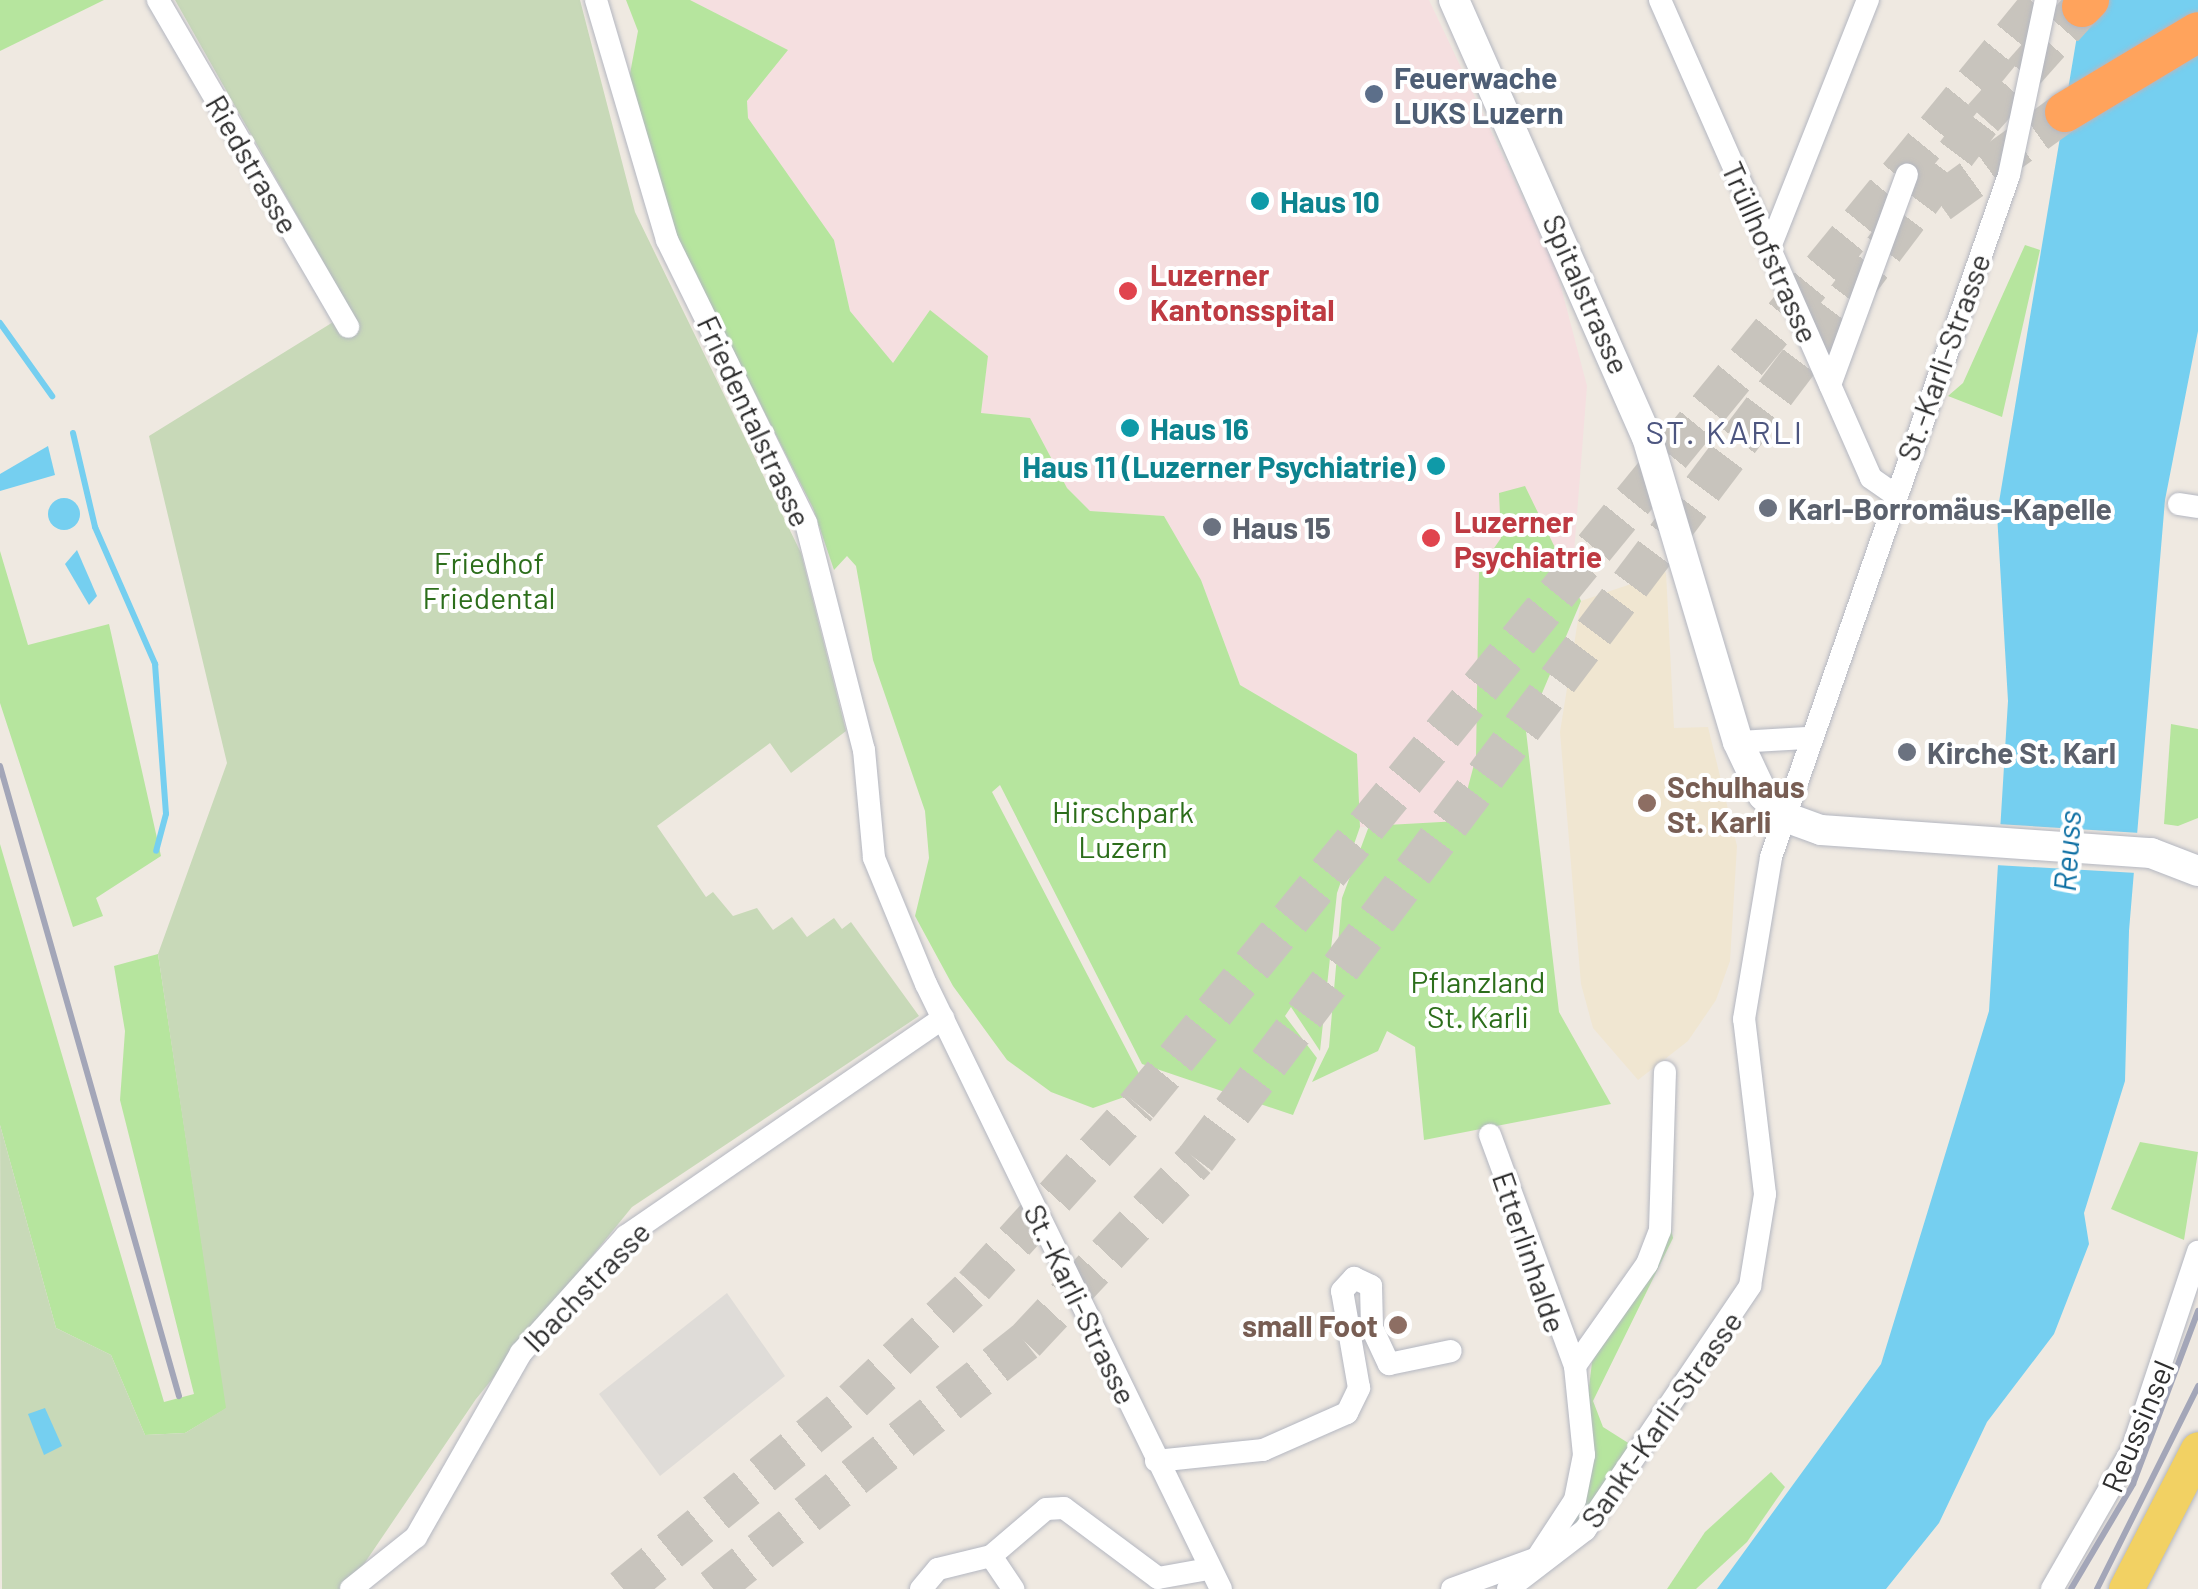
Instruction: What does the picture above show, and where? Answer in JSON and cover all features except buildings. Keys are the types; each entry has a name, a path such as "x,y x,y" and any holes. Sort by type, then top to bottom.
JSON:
{"highway":[{"path":"2064,112 2198,32"}],"main road":[{"name":"Spitalstrasse","path":"1454,0 1647,437 1738,742 1754,782 1785,817"},
{"path":"1785,817 1820,830 2144,853 2198,870"},
{"path":"2126,1589 2198,1449"}],"street":[{"name":"Riedstrasse","path":"158,0 348,328"},
{"name":"Friedentalstrasse","path":"596,0 667,240 806,523 864,750 874,858 943,1018"},
{"name":"Trüllhofstrasse","path":"1660,0 1871,478 1894,494"},
{"path":"1770,247 1868,0"},
{"name":"St.-Karli-Strasse","path":"1755,939 1808,738 2072,2"},
{"path":"1830,385 1907,175"},
{"path":"1738,742 1808,738"},
{"name":"Sankt-Karli-Strasse","path":"1518,1584 1585,1530 1750,1286 1765,1194 1744,1020 1755,939"},
{"name":"St.-Karli-Strasse","path":"943,1018 1214,1579"},
{"name":"Ibachstrasse","path":"350,1589 416,1536 521,1354 626,1236 943,1018"},
{"path":"1575,1366 1647,1264 1660,1230 1665,1072"},
{"name":"Etterlinhalde","path":"1452,1589 1537,1558 1576,1500 1584,1455 1575,1366 1490,1135"},
{"name":"Reussinsel","path":"2052,1589 2132,1450 2198,1252"},
{"path":"1156,1460 1263,1450 1357,1404 1342,1291 1354,1278 1371,1286 1372,1328 1389,1364 1451,1351"},
{"path":"921,1589 938,1569 991,1556 1046,1509 1064,1508 1152,1576 1214,1579"},
{"path":"991,1556 1013,1589"}],"shaded area":[{"name":"Luzerner Kantonsspital","path":"690,0 1429,0 1556,268 1587,386 1570,604 1458,821 1360,827 1357,754 1240,685 1201,580 1164,516 1090,511 1067,488 1030,418 981,413 988,355 893,364 850,311 834,240 748,118 747,101 788,50"},
{"name":"Schulhaus St. Karli","path":"1666,572 1674,728 1708,727 1737,846 1730,961 1716,1000 1688,1041 1638,1080 1593,1028 1581,984 1560,732 1581,601"},
{"path":"727,1293 785,1376 660,1476 599,1394"}],"green space":[{"path":"0,0 104,0 0,51"},
{"name":"Friedhof Friedental","path":"175,0 580,0 635,212 801,553 846,731 791,773 770,743 657,826 706,897 713,892 733,916 757,908 773,930 792,917 807,937 834,918 842,929 851,922 919,1016 632,1207 476,1399 347,1589 2,1589 0,1125 56,1328 111,1355 145,1435 185,1433 226,1408 158,954 227,763 149,436 351,311"},
{"name":"Hirschpark Luzern","path":"626,0 690,0 788,50 747,101 748,118 834,240 850,311 893,363 930,310 988,356 981,413 1030,418 1067,488 1090,511 1164,516 1201,580 1240,685 1357,754 1360,827 1337,893 1320,1051 1291,1007 1285,1016 1317,1058 1293,1115 1142,1064 1000,785 992,792 1147,1089 1093,1108 1051,1092 1007,1060 953,986 915,916 929,858 925,811 873,660 856,566 847,556 834,570 813,508 679,243 629,79 638,31"},
{"path":"2025,245 2040,250 2002,417 1948,396 1963,383"},
{"name":"Pflanzland St. Karli","path":"1525,486 1581,601 1526,731 1559,1012 1611,1104 1424,1140 1415,1047 1387,1031 1378,1051 1312,1082 1329,1047 1342,898 1369,826 1459,821 1476,757 1479,570 1501,538 1499,493"},
{"path":"0,551 28,645 109,624 161,856 96,898 103,916 73,927 0,703"},
{"path":"2171,724 2198,729 2198,818 2178,826 2164,824"},
{"path":"0,844 164,1402 194,1394 120,1100 125,1031 114,966 158,954 227,1408 185,1433 145,1435 111,1355 56,1328 0,1125"},
{"path":"2140,1142 2198,1152 2184,1240 2111,1209"},
{"path":"1670,1224 1673,1238 1593,1401 1603,1427 1633,1446 1572,1531 1592,1362"},
{"path":"1771,1472 1785,1487 1747,1542 1696,1589 1667,1589 1705,1532"}],"water":[{"name":"Reuss","path":"2083,0 2198,0 2198,331 2165,500 2129,931 2125,1081 2084,1213 2089,1244 2054,1334 1987,1422 1939,1523 1886,1589 1717,1589 1881,1364 1989,1011 2008,701 1997,514"},
{"path":"48,446 55,475 0,491 0,474"},
{"path":"64,498 75,503 80,514 75,525 64,530 53,525 48,514 53,503"},
{"path":"77,550 97,596 89,605 65,564"},
{"path":"45,1408 62,1446 44,1455 28,1414"}],"pier":[{"path":"1997,824 2140,833 2137,873 1995,865"}],"waterway":[{"path":"0,323 52,396"},
{"path":"73,433 95,527 155,664 166,814 156,851"}],"tunnel":[{"path":"623,1589 853,1401 974,1286 1138,1105 2043,0"},
{"path":"713,1589 1025,1342 1196,1159 1983,118 2082,7"},
{"path":"1939,203 2065,112"}],"railway":[{"path":"0,766 179,1396"},
{"path":"2071,1589 2133,1484 2198,1311"},
{"path":"2097,1589 2198,1386"}],"place":[{"name":"Feuerwache LUKS Luzern","path":"1374,94"},
{"name":"Haus 10","path":"1260,201"},
{"name":"Luzerner Kantonsspital","path":"1128,291"},
{"name":"Haus 16","path":"1130,428"},
{"name":"Haus 11 (Luzerner Psychiatrie)","path":"1436,466"},
{"name":"Karl-Borromäus-Kapelle","path":"1768,508"},
{"name":"Haus 15","path":"1212,527"},
{"name":"Luzerner Psychiatrie","path":"1431,538"},
{"name":"Kirche St. Karl","path":"1907,752"},
{"name":"Schulhaus St. Karli","path":"1647,803"},
{"name":"small Foot","path":"1398,1325"}],"district":[{"name":"ST. KARLI","path":"1725,431"}]}
